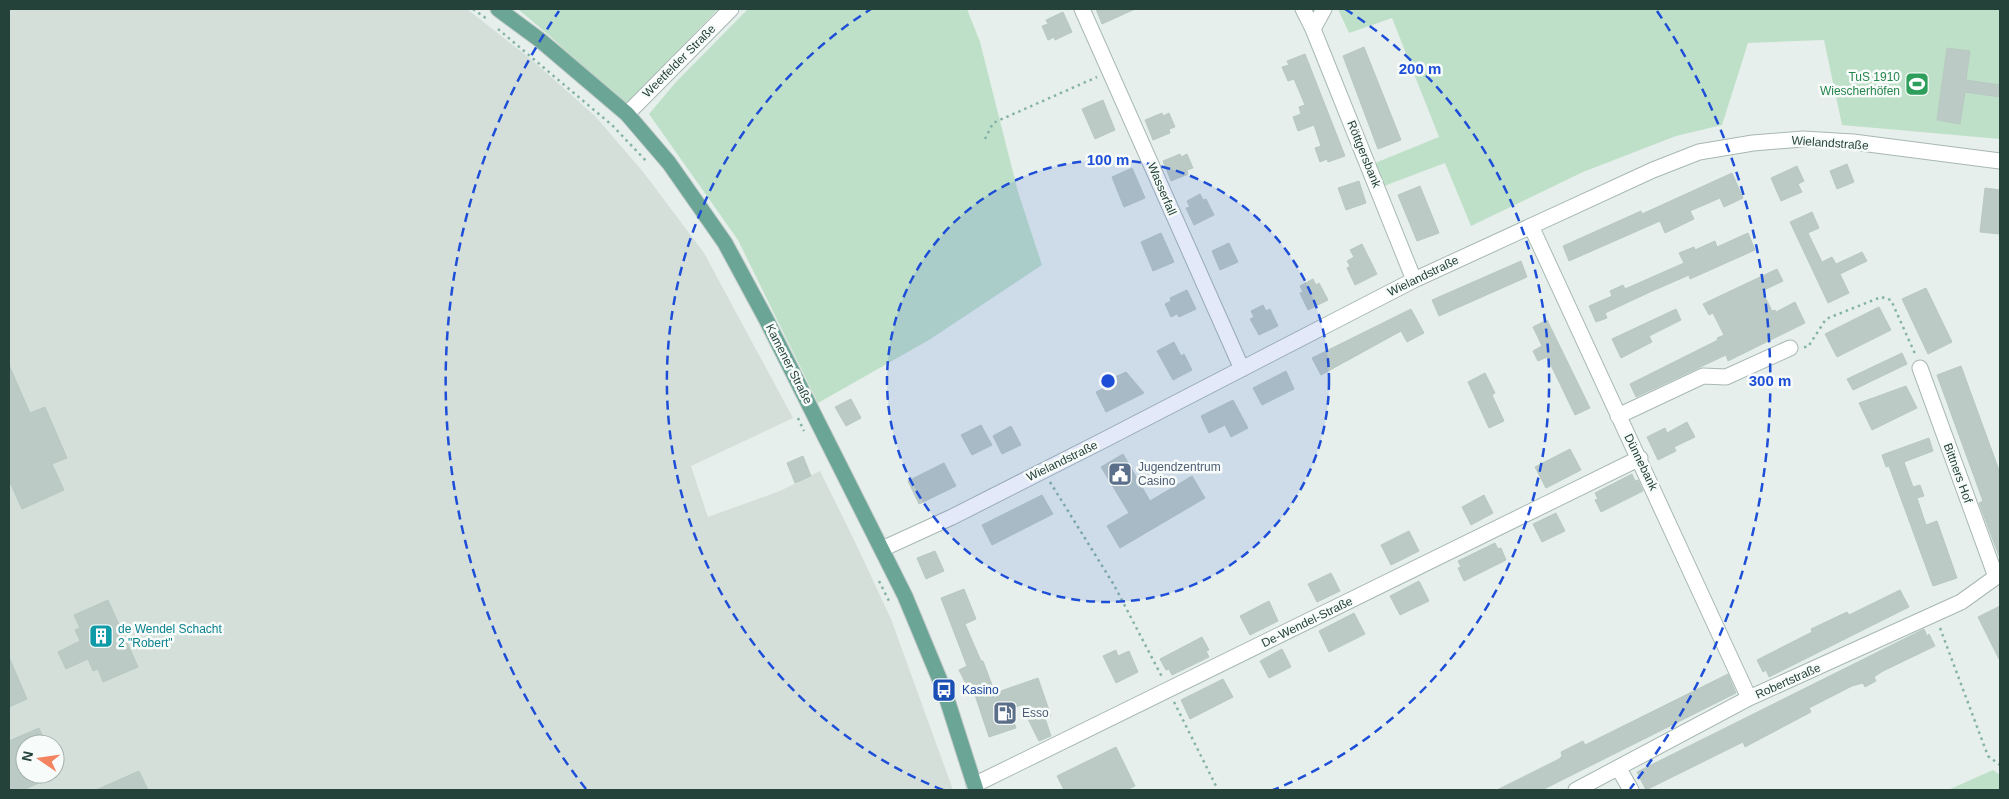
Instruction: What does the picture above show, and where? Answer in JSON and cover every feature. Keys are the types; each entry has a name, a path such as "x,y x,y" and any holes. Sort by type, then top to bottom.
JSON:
{"main road":[{"name":"Kamener Straße","path":"498,9 540,40 627,114 669,163 725,243 766,319 905,596 944,690 975,788"}],"street":[{"name":"Weetfelder Straße","path":"627,114 731,9"},
{"name":"Wasserfall","path":"1082,9 1242,368"},
{"name":"Röttgersbank","path":"1303,9 1314,29 1414,280"},
{"path":"1314,29 1324,9"},
{"name":"Wielandstraße","path":"882,549 952,517 1414,280 1653,170 1699,152 1753,143 1803,139 1828,140 2000,161"},
{"name":"Dünnebank","path":"1530,226 1618,416 1640,458 1749,698"},
{"path":"1618,416 1703,376 1726,377 1790,348"},
{"name":"Bittners Hof","path":"1920,368 1998,576"},
{"name":"De-Wendel-Straße","path":"975,788 1640,458"},
{"name":"Robertstraße","path":"1576,790 1619,769 1749,698 1961,602 1998,576"},
{"path":"1619,769 1631,790"}],"path":[{"path":"473,9 489,21"},
{"path":"496,27 613,126 648,164"},
{"path":"984,139 993,122 1110,72"},
{"path":"1790,348 1808,347 1826,319 1880,297 1891,300 1920,368"},
{"path":"796,414 804,431"},
{"path":"1042,471 1114,585 1146,648"},
{"path":"876,576 889,601 905,596"},
{"path":"1935,615 1988,756 2000,765"},
{"path":"1196,747 1218,790"}],"shaded area":[{"path":"9,9 467,9 532,60 595,116 644,173 704,253 793,418 691,466 708,517 780,491 820,471 891,619 953,790 9,790"}],"green space":[{"path":"518,9 718,9 624,107 551,37"},
{"path":"748,9 967,9 980,42 1018,192 1042,265 929,340 818,403 738,240 649,114 676,82"},
{"path":"1338,9 2000,9 2000,139 1842,125 1824,40 1748,43 1722,125 1676,136 1583,172 1471,226 1445,163 1384,186 1375,163 1439,137 1392,18 1349,33"},
{"path":"1993,770 2000,775 2000,790 1948,790"}],"building":[{"path":"1096,9 1135,9 1102,24"},
{"path":"1063,12 1072,32 1055,40 1054,37 1048,40 1042,26 1048,24 1046,20"},
{"path":"1364,47 1401,140 1378,149 1343,56"},
{"path":"1947,48 1970,51 1966,80 2000,85 2000,97 1965,92 1960,124 1937,120"},
{"path":"1305,54 1345,156 1328,162 1327,159 1320,162 1315,148 1321,146 1314,125 1298,131 1293,117 1301,114 1299,107 1305,105 1294,79 1288,81 1282,67 1289,65 1287,61"},
{"path":"1103,100 1115,130 1095,139 1082,109"},
{"path":"1162,113 1163,116 1169,113 1175,127 1169,129 1170,133 1153,140 1145,120"},
{"path":"1180,154 1181,157 1187,154 1193,168 1187,170 1188,174 1171,181 1163,161"},
{"path":"1847,164 1854,182 1837,189 1830,171"},
{"path":"1797,166 1804,181 1798,184 1802,192 1781,201 1771,178"},
{"path":"1132,168 1145,198 1124,207 1112,177"},
{"path":"1732,173 1743,198 1724,207 1720,198 1690,211 1694,219 1665,233 1660,221 1569,261 1563,246 1641,211 1642,214"},
{"path":"1359,181 1366,203 1346,210 1338,188"},
{"path":"1420,186 1439,233 1417,241 1398,195"},
{"path":"1985,188 2000,190 2000,234 1980,232"},
{"path":"1200,194 1203,200 1206,199 1214,215 1194,225 1186,208 1190,207 1187,201"},
{"path":"1812,212 1819,228 1808,233 1822,262 1832,257 1836,264 1862,252 1867,261 1840,274 1849,293 1828,303 1790,222"},
{"path":"1161,233 1174,262 1153,271 1141,242"},
{"path":"1748,233 1755,250 1690,279 1689,275 1650,292 1605,313 1607,318 1596,322 1589,306 1612,296 1610,291 1623,285 1625,289 1684,263 1679,253 1694,247 1695,250 1715,241 1717,247"},
{"path":"1229,243 1238,262 1220,270 1212,251"},
{"path":"1362,244 1377,274 1355,285 1347,268 1350,266 1347,261 1354,257 1350,250"},
{"path":"1521,261 1527,277 1439,316 1432,300"},
{"path":"1777,269 1783,281 1762,291 1772,311 1775,310 1776,312 1795,302 1805,323 1728,361 1726,355 1636,397 1630,384 1718,340 1717,338 1724,335 1713,313 1709,315 1703,304"},
{"path":"1313,279 1316,285 1319,283 1328,300 1308,310 1300,293 1303,292 1300,286"},
{"path":"1926,288 1952,342 1928,354 1902,299"},
{"path":"1187,290 1196,309 1179,317 1177,314 1171,317 1165,304 1171,301 1170,298"},
{"path":"1263,305 1266,311 1270,309 1278,326 1259,335 1250,319 1254,317 1251,311"},
{"path":"1879,307 1891,330 1837,357 1825,334"},
{"path":"1411,309 1424,333 1407,342 1401,331 1321,375 1312,358"},
{"path":"1676,309 1681,320 1649,336 1652,342 1621,358 1612,339"},
{"path":"1547,320 1590,408 1575,415 1547,357 1538,361 1533,351 1542,346 1533,327"},
{"path":"1174,342 1181,356 1184,354 1192,370 1173,380 1157,351"},
{"path":"1902,353 1907,364 1853,390 1847,379"},
{"path":"9,365 30,413 45,407 67,458 52,464 64,490 22,509 9,480"},
{"path":"1961,366 2000,473 2000,556 1979,503 1983,501 1937,375"},
{"path":"1286,371 1294,389 1262,405 1253,388"},
{"path":"1126,372 1144,393 1106,412 1096,392 1117,382 1115,377"},
{"path":"1485,373 1495,393 1492,395 1504,421 1489,428 1468,382"},
{"path":"1906,386 1917,408 1872,430 1859,403"},
{"path":"851,399 861,418 846,426 835,407"},
{"path":"1233,400 1248,428 1231,437 1225,425 1209,433 1201,416"},
{"path":"1687,422 1695,437 1674,447 1676,451 1658,460 1647,437 1665,428 1667,433"},
{"path":"981,425 992,445 972,455 961,435"},
{"path":"1011,426 1021,445 1002,454 993,436"},
{"path":"1929,438 1933,451 1904,462 1913,487 1920,485 1924,496 1917,498 1926,525 1937,521 1957,578 1933,586 1889,466 1886,467 1882,455"},
{"path":"1570,449 1581,470 1546,488 1535,467"},
{"path":"1123,454 1150,501 1192,476 1205,498 1120,548 1107,526 1129,513 1101,467"},
{"path":"803,456 811,476 795,483 787,463"},
{"path":"944,463 956,486 919,504 908,481"},
{"path":"1632,474 1635,481 1638,480 1643,491 1601,512 1595,500 1598,499 1595,493"},
{"path":"1042,495 1053,514 992,545 982,525"},
{"path":"1484,495 1493,513 1471,525 1462,507"},
{"path":"1556,513 1565,531 1542,542 1533,524"},
{"path":"1409,531 1419,551 1391,565 1381,545"},
{"path":"1495,543 1498,549 1501,548 1506,560 1464,581 1458,568 1461,567 1458,561"},
{"path":"935,551 944,571 926,579 917,558"},
{"path":"1331,573 1340,591 1317,602 1308,584"},
{"path":"1419,581 1429,601 1400,615 1390,596"},
{"path":"964,589 976,619 965,624 981,661 983,661 995,693 1038,678 1051,716 1045,718 1051,736 1039,741 1021,705 1009,710 1016,728 989,737 973,689 969,690 959,670 967,666 941,598"},
{"path":"1900,590 1909,607 1769,677 1766,670 1763,672 1757,660 1812,632 1811,629 1847,612 1849,615"},
{"name":"de Wendel Schacht 2 \"Robert\"","path":"108,600 138,667 103,682 98,669 93,671 88,659 66,669 58,652 80,641 75,630 80,628 74,615"},
{"path":"1269,601 1278,621 1250,635 1240,616"},
{"path":"2000,606 2000,661 1978,617"},
{"path":"1354,613 1365,634 1329,652 1319,631"},
{"path":"1924,629 1935,646 1883,671 1874,677 1876,681 1865,687 1863,683 1852,686 1809,708 1811,712 1745,747 1743,742 1646,790 1637,772"},
{"path":"1202,637 1209,650 1206,651 1209,657 1172,675 1169,669 1166,670 1160,659"},
{"path":"1282,649 1291,667 1269,678 1260,661"},
{"path":"1116,650 1118,656 1129,651 1138,672 1116,683 1103,656"},
{"path":"9,657 27,699 9,707"},
{"path":"1728,674 1736,693 1542,790 1497,790 1559,759 1562,756 1561,752 1583,741 1585,745"},
{"path":"1223,679 1233,697 1190,719 1181,700"},
{"path":"39,728 42,734 25,734"},
{"path":"15,738 15,784 36,784 23,790 9,790 9,741"},
{"path":"1116,747 1135,786 1126,790 1064,790 1057,776"},
{"path":"139,771 148,790 96,790"}],"place":[{"name":"TuS 1910 Wiescherhöfen","path":"1917,84"},
{"name":"Jugendzentrum Casino","path":"1120,474"},
{"name":"de Wendel Schacht 2 \"Robert\"","path":"101,636"},
{"name":"Kasino","path":"944,690"},
{"name":"Esso","path":"1005,713"}]}
